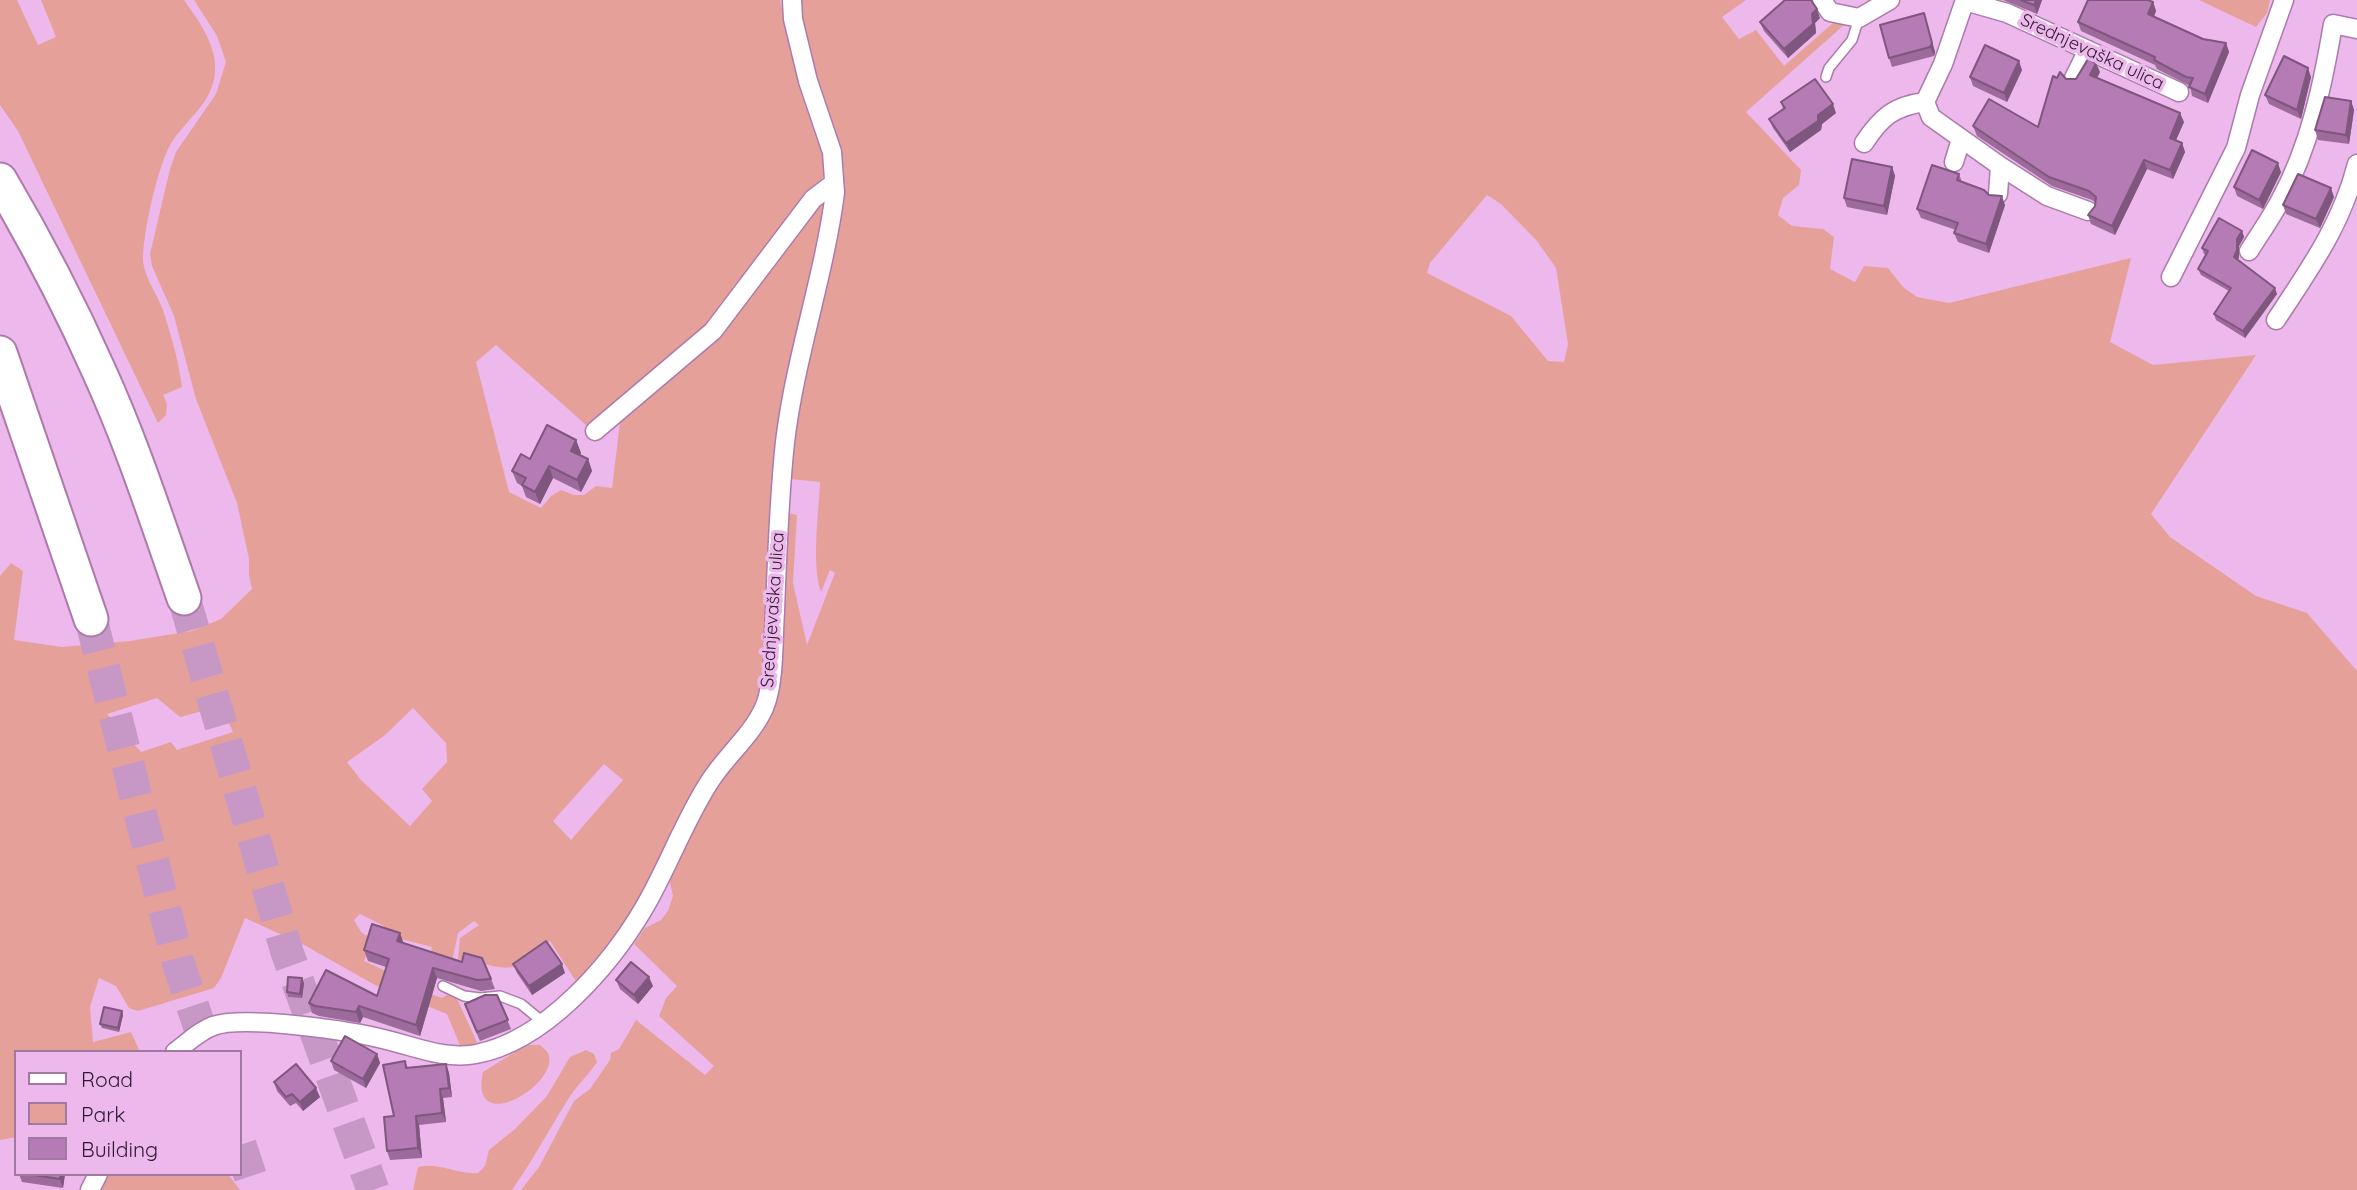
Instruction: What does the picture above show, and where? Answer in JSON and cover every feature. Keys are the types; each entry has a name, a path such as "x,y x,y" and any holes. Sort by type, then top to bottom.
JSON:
{"highway":[{"path":"0,180 61,291 99,369 184,598"},
{"path":"0,353 91,619"}],"street":[{"name":"Srednjevaška ulica","path":"178,1050 215,1025 244,1022 379,1038 450,1056 477,1054 509,1043 544,1023 577,994 611,955 643,909 710,782 755,724 765,706 772,664 785,441 832,217 834,183 832,152 808,81 793,19 792,0"},
{"path":"1822,0 1830,12 1860,18 1890,0"},
{"name":"Srednjevaška ulica","path":"1925,102 1943,64 1966,0 2007,13 2179,92"},
{"path":"2171,277 2236,148 2250,95 2284,0"},
{"path":"2249,251 2281,199 2296,163 2322,86 2333,24 2357,29"},
{"path":"2074,78 2088,50"},
{"path":"1864,143 1886,116 1903,105 1925,102 1931,117 2000,166 2088,211"},
{"path":"1954,162 1961,139"},
{"path":"2276,320 2333,230 2349,194 2357,164"},
{"path":"1998,194 2000,166"},
{"path":"595,431 713,331 813,199 834,183"}],"lane":[{"path":"1826,77 1829,68 1852,40 1860,18"},
{"path":"443,986 464,996 500,996 521,1004 544,1023"}],"green space":[{"path":"0,0 17,0 38,45 56,37 41,0 184,0 212,48 215,74 212,87 205,101 177,135 164,157 146,231 143,263 163,310 182,387 163,395 167,404 166,415 158,423 18,131 0,105"},
{"path":"194,0 780,0 793,54 828,166 820,183 737,291 710,323 677,355 642,385 586,425 496,345 476,362 509,492 541,508 551,496 561,490 574,495 584,495 596,486 612,488 621,414 695,352 817,201 827,199 773,507 762,697 652,884 600,963 579,986 550,941 522,963 504,968 458,960 460,938 479,925 474,921 458,933 452,962 429,959 432,947 382,934 384,926 360,914 354,920 361,932 373,940 364,961 442,998 450,993 458,1001 477,1042 474,1048 461,1048 447,1014 375,985 304,945 245,918 221,978 214,988 138,1011 129,1008 116,986 99,978 90,1007 93,1042 131,1032 139,1050 14,1050 14,1137 0,1140 0,576 11,563 23,571 14,640 62,647 130,641 192,631 221,619 252,589 249,559 237,503 196,399 174,316 152,266 150,254 176,152 216,94 226,62 217,36","holes":["157,698 180,717 221,706 233,732 177,750 171,742 141,752 107,714","413,708 446,743 447,762 422,789 432,801 410,826 361,780 347,762 384,736","604,764 623,780 571,840 553,821"]},
{"path":"800,0 1746,0 1722,17 1739,39 1756,30 1784,66 1841,16 1844,25 1746,112 1801,170 1799,185 1783,198 1778,215 1792,226 1823,229 1834,237 1830,269 1855,282 1864,266 1888,268 1903,287 1917,297 1949,303 2131,258 2110,342 2153,365 2256,355 2151,514 2170,537 2256,596 2307,613 2357,671 2357,1190 521,1190 539,1167 574,1101 590,1089 610,1060 611,1053 619,1049 636,1020 705,1075 714,1066 659,1016 666,998 677,986 634,944 645,928 661,920 668,911 673,896 669,877 697,814 759,727 784,569 789,513 797,515 793,583 807,645 835,573 830,570 821,592 816,567 820,482 790,479 834,144 804,27","holes":["1487,195 1501,204 1537,241 1556,268 1568,344 1564,362 1548,361 1511,316 1427,273 1430,263"]},
{"path":"2199,0 2270,0 2267,13 2256,27"},
{"path":"526,1045 540,1045 548,1053 549,1065 542,1078 530,1090 515,1099 501,1104 489,1102 482,1092 483,1072"},
{"path":"586,1050 594,1054 597,1062 570,1096 512,1190 413,1190 418,1167 433,1166 478,1173 485,1166 489,1150 515,1129 547,1096 570,1057"},
{"path":"104,1176 230,1176 240,1190 98,1190"}],"building":[{"path":"1785,0 1811,0 1817,9 1812,14 1813,24 1784,49 1760,22"},
{"path":"2021,0 2036,0 2034,5"},
{"path":"2088,0 2148,0 2153,2 2148,14 2203,39 2226,43 2205,94 2189,87 2193,78 2154,60 2155,57 2078,22"},
{"path":"1924,13 1932,43 1930,47 1889,58 1880,25"},
{"path":"1985,45 2019,61 2004,93 1970,77"},
{"path":"2284,56 2308,68 2297,110 2265,95"},
{"path":"2088,59 2096,63 2090,75 2180,113 2170,138 2182,143 2170,170 2144,160 2112,226 2088,215 2095,206 2096,197 2089,191 2049,177 1973,126 1989,99 2038,127 2053,76 2057,78 2060,72 2066,79 2076,79"},
{"path":"1815,79 1833,104 1818,115 1818,121 1786,143 1769,119 1785,108 1781,102"},
{"path":"2325,97 2351,101 2346,135 2315,130"},
{"path":"2252,150 2278,163 2259,200 2234,187"},
{"path":"1852,159 1892,167 1884,206 1844,198"},
{"path":"1932,165 1959,174 1957,180 1984,190 1989,195 2002,196 1986,244 1954,233 1958,223 1917,209"},
{"path":"2298,174 2331,188 2316,219 2283,205"},
{"path":"2219,218 2242,231 2237,239 2234,257 2275,288 2243,331 2214,314 2231,288 2198,269 2208,251 2202,248"},
{"path":"547,425 576,440 571,451 588,459 577,480 549,466 535,492 522,485 526,478 512,471 521,454 530,459"},
{"path":"372,924 400,933 397,941 462,962 464,953 482,958 491,979 477,980 433,968 416,1025 359,1006 356,1012 309,1003 326,970 377,996 389,959 364,950"},
{"path":"546,941 562,964 529,986 513,964"},
{"path":"631,962 649,977 634,995 616,980"},
{"path":"288,977 302,978 300,994 287,992"},
{"path":"485,995 497,995 508,1020 477,1032 465,1004"},
{"path":"104,1007 122,1011 118,1028 100,1024"},
{"path":"345,1036 377,1054 363,1079 331,1061"},
{"path":"405,1061 406,1068 446,1064 449,1088 440,1089 442,1113 416,1116 418,1148 387,1151 384,1117 394,1116 383,1065"},
{"path":"296,1064 316,1088 300,1102 292,1094 286,1097 274,1082"}],"tunnel":[{"path":"184,598 287,952 373,1190"},
{"path":"91,619 178,962 207,1050"},
{"path":"242,1151 255,1190"}]}
